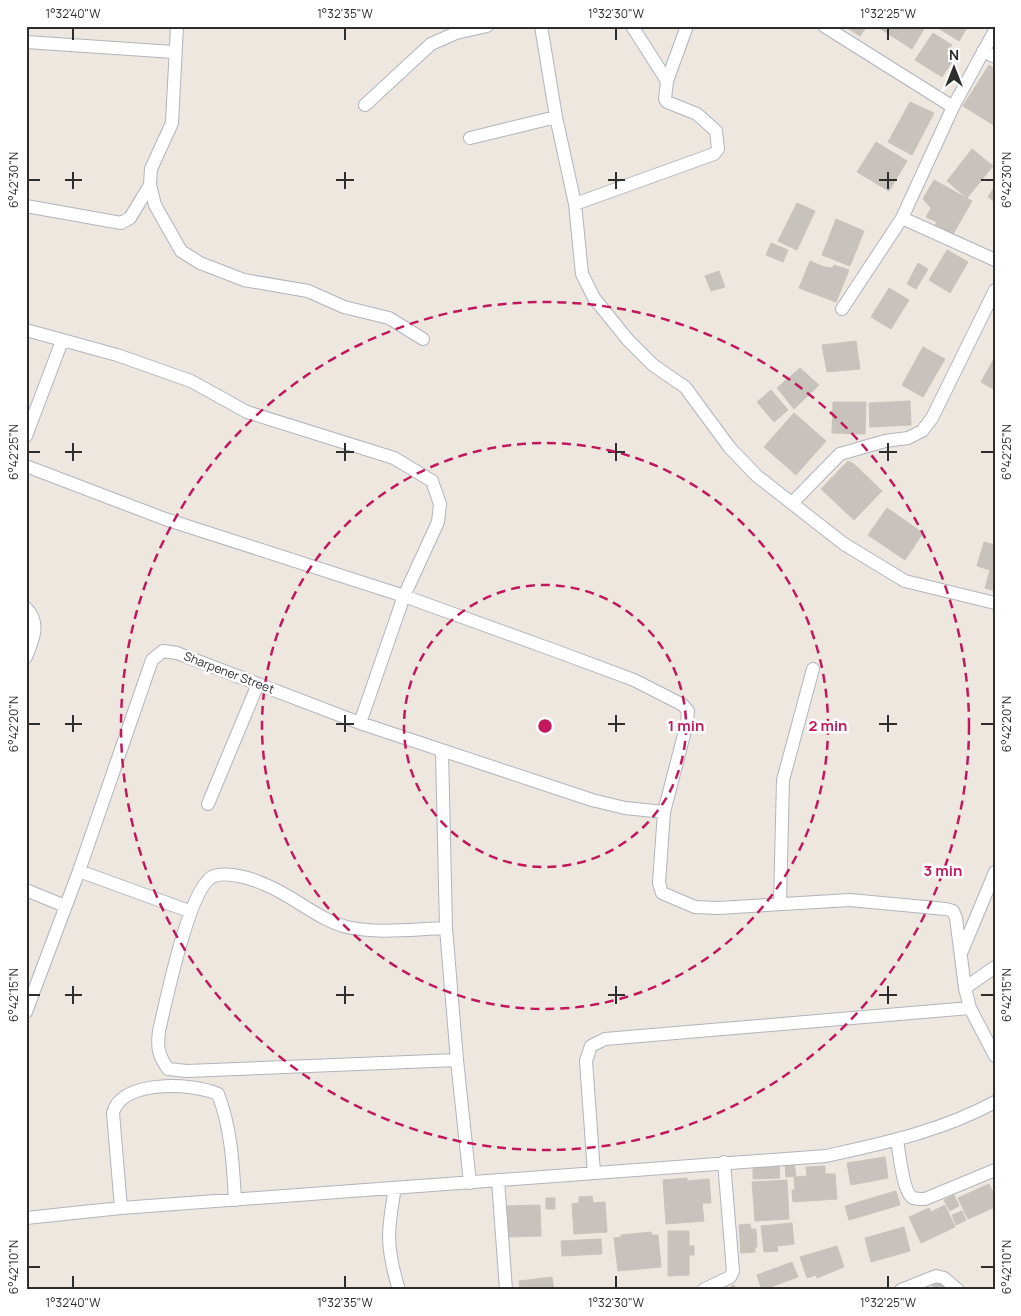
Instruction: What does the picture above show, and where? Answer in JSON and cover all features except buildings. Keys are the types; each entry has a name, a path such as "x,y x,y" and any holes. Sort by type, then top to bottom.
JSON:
{"street":[{"path":"177,26 174,52 172,123 151,169 150,185 156,205 181,251 200,263 244,280 308,291 350,310 389,318 423,339"},
{"path":"365,105 431,44 456,33 487,26"},
{"path":"541,26 556,117 575,204 582,274 594,298 628,340 653,364 685,387 730,448 757,476 844,544 904,581 995,604"},
{"path":"632,26 667,81"},
{"path":"575,204 714,154 718,149 716,131 696,114 667,102 665,96 667,81 687,26"},
{"path":"824,26 953,107"},
{"path":"842,309 902,218 953,107 989,54 995,30"},
{"path":"26,42 174,52"},
{"path":"470,138 556,117"},
{"path":"26,206 121,223 130,218 150,185"},
{"path":"902,218 995,260"},
{"path":"792,503 840,454 885,441 908,438 922,431 932,418 995,290"},
{"path":"26,330 117,355 191,381 247,412 394,458 432,481 440,504 438,522 404,596 360,723"},
{"path":"26,436 62,341"},
{"path":"26,466 165,519 404,596 634,680 683,704 688,711 687,723 664,812 659,883 662,893 695,907 718,908 850,900 953,911 962,952 964,988 970,1008 995,1056"},
{"path":"26,608 33,616 35,622 35,632 26,658"},
{"name":"Sharpener Street","path":"26,1012 79,871 152,660 163,651 177,653 360,723 592,800 625,808 664,812"},
{"path":"780,903 783,780 813,669"},
{"path":"208,804 258,684"},
{"path":"442,751 446,928 456,1060 470,1183"},
{"path":"79,871 190,911"},
{"path":"962,952 995,872"},
{"path":"446,928 382,930 347,927 327,919 265,884 227,874 214,876 203,886 190,911 159,1031 157,1049 160,1059 168,1069 187,1071 456,1060"},
{"path":"26,890 65,906"},
{"path":"964,988 995,967"},
{"path":"594,1173 586,1061 591,1046 605,1039 970,1008"},
{"path":"121,1208 113,1113 115,1105 127,1096 150,1087 205,1088 218,1094 225,1112 232,1160 235,1200"},
{"path":"26,1218 121,1208 470,1183 724,1162 826,1156 897,1140 972,1114 995,1102"},
{"path":"897,1140 905,1183 908,1193 913,1198 925,1199 995,1170"},
{"path":"702,1290 730,1277 733,1271 724,1162"},
{"path":"498,1180 506,1290"},
{"path":"395,1188 388,1227 390,1258 399,1290"},
{"path":"901,1290 936,1276 944,1278 958,1290"}]}
